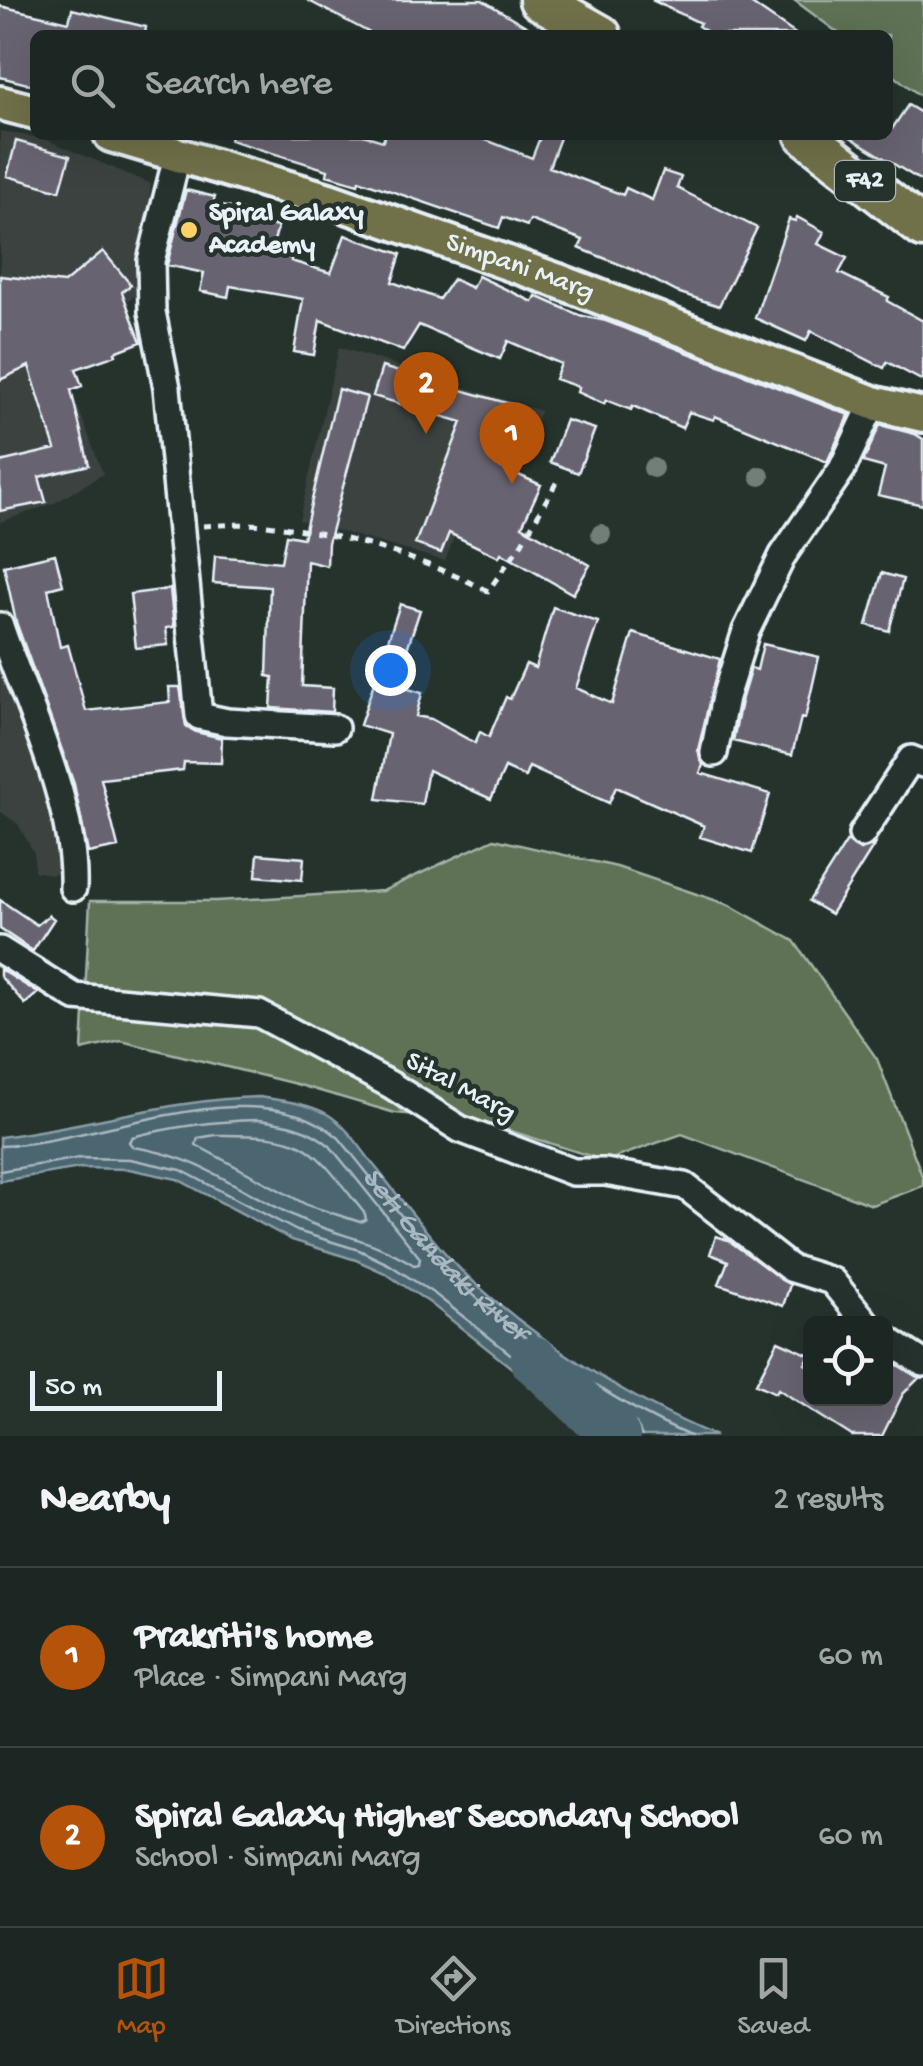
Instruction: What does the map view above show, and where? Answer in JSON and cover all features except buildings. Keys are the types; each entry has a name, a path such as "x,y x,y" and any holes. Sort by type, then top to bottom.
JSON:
{"highway":[{"path":"539,0 592,30"},
{"name":"F42","path":"812,140 923,228"}],"main road":[{"path":"0,103 30,111"},
{"name":"Simpani Marg","path":"126,140 330,200 556,280 873,403 923,415"}],"street":[{"path":"177,157 151,262 152,312 167,388 199,716 227,722 335,728"},
{"path":"714,753 725,697 746,631 783,555 842,470 873,403"},
{"path":"0,626 67,818 74,861 73,888"},
{"path":"862,834 911,759 923,764"},
{"name":"Sital Marg","path":"0,950 75,998 260,1014 474,1134 573,1172 605,1172 685,1186 790,1268 832,1281 860,1316"},
{"path":"893,1344 923,1363"}],"path":[{"path":"180,526 265,525 358,542 446,570 488,590 522,543 560,476"}],"shaded area":[{"path":"0,131 30,136 30,140 47,140 151,184 140,292 95,324 63,395 76,402 103,474 55,503 0,522"},
{"path":"339,347 540,411 523,465 484,458 445,561 299,520"},
{"path":"0,661 20,728 46,786 66,855 60,873 34,871 34,853 18,824 0,811"}],"green space":[{"path":"794,0 923,0 923,98 893,75 893,30 834,30"},
{"path":"494,839 617,867 729,905 794,941 877,1059 923,1186 872,1205 682,1134 606,1161 476,1120 395,1113 121,1041 82,1050 90,901 216,901 383,891"}],"water":[{"path":"260,1097 303,1105 334,1119 438,1245 488,1295 581,1364 649,1404 716,1436 636,1436 523,1377 430,1303 385,1273 292,1240 177,1179 129,1169 80,1168 0,1181 0,1137 162,1108"}],"waterway":[{"name":"Seti Gandaki River","path":"534,1360 616,1436"}],"place":[{"name":"Spiral Galaxy Academy","path":"189,230"},
{"name":"Spiral Galaxy Higher Secondary School","path":"426,434"},
{"name":"Prakriti's home","path":"512,484"}]}
